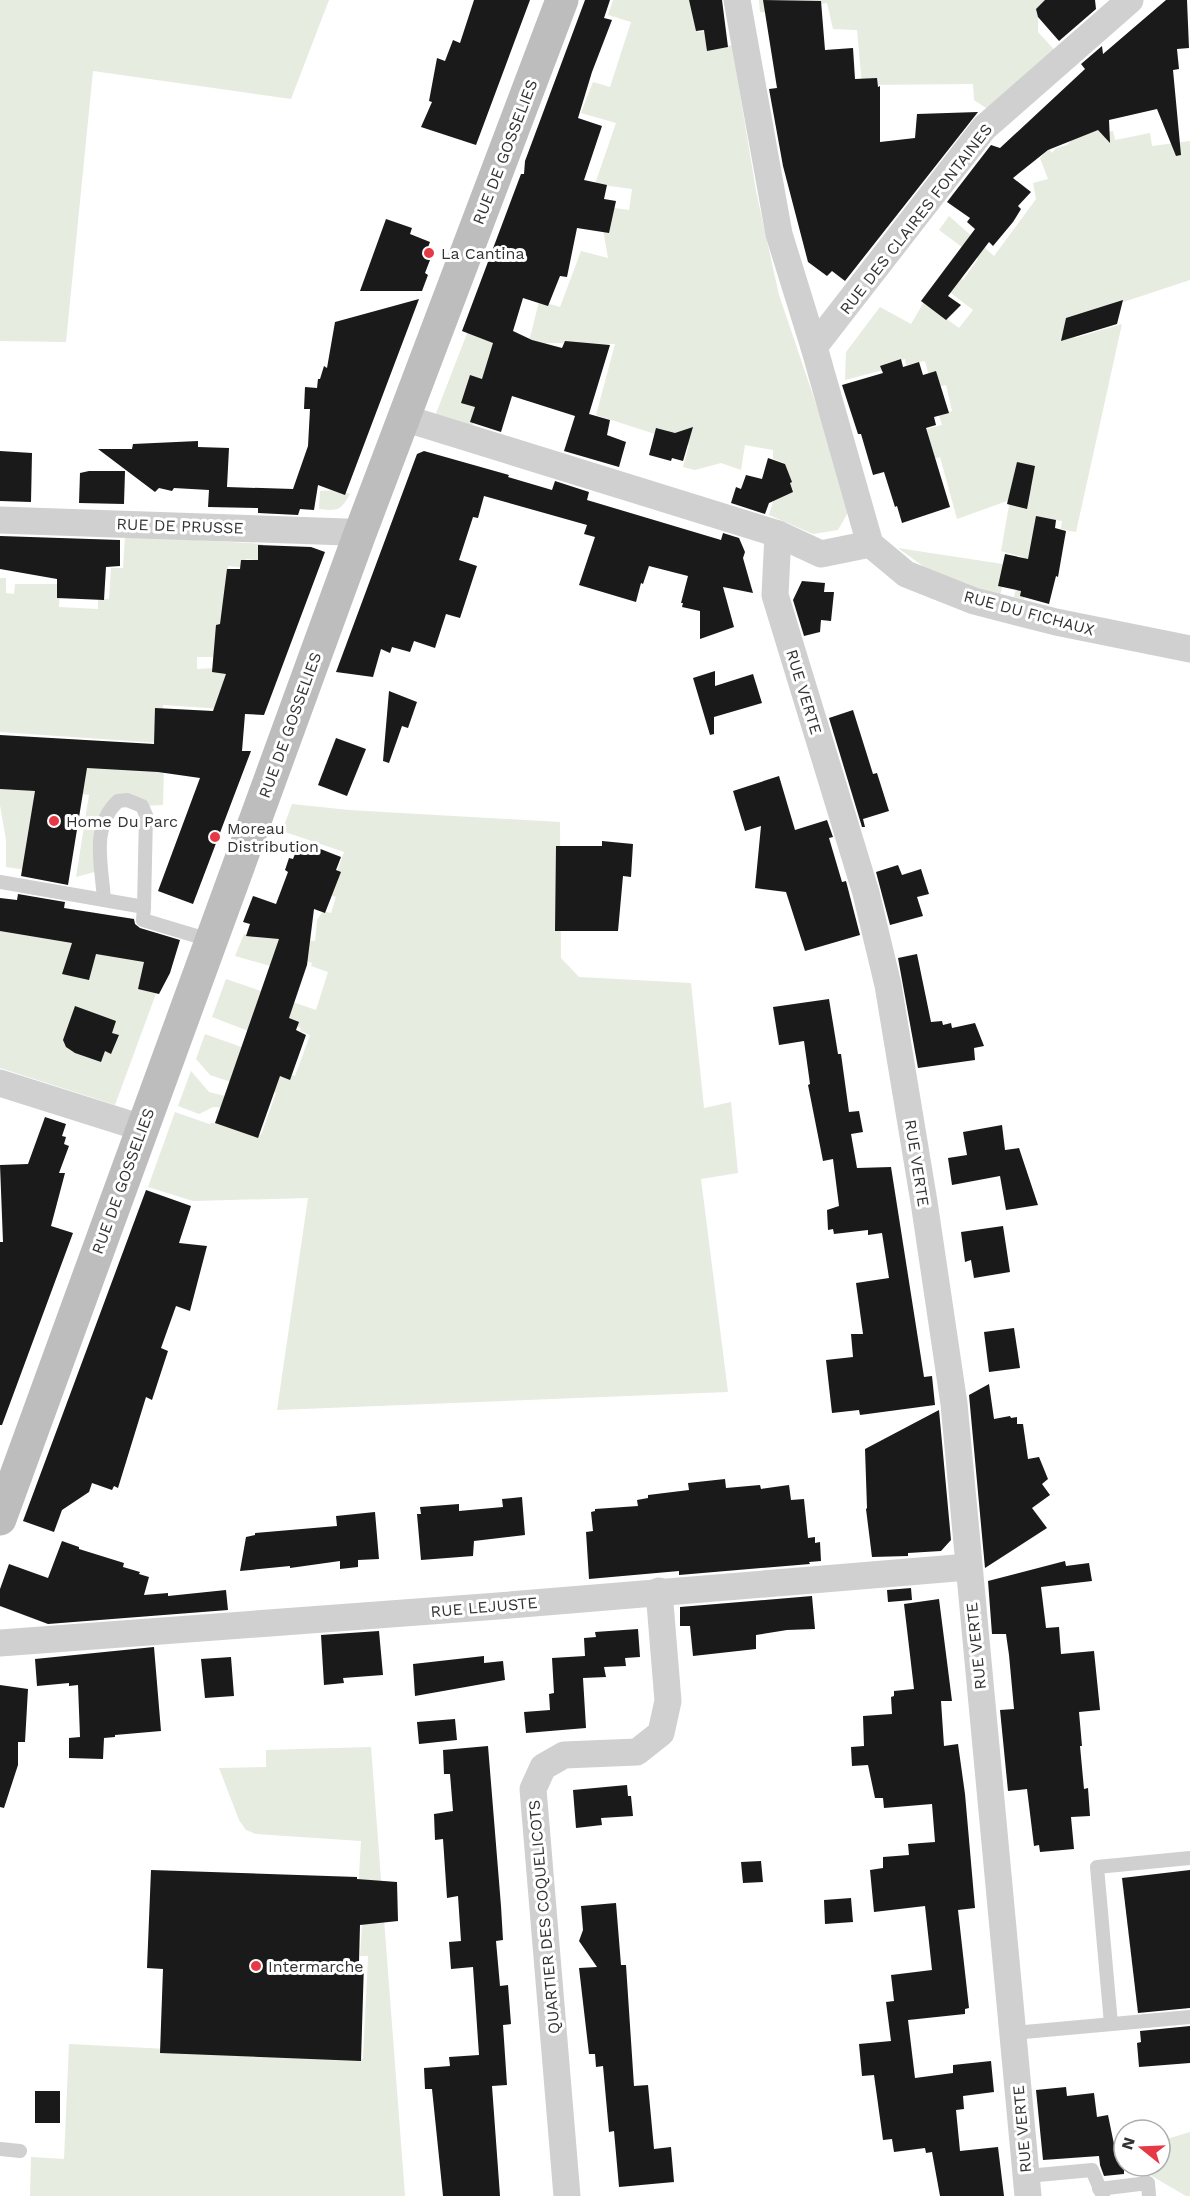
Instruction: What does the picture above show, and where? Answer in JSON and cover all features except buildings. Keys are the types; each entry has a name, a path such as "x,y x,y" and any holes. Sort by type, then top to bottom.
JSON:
{"main road":[{"name":"RUE DE GOSSELIES","path":"0,1519 359,536 562,0"}],"street":[{"path":"404,418 778,534 821,554 870,544 779,234 737,0"},
{"name":"RUE DES CLAIRES FONTAINES","path":"814,347 984,128 1130,0"},
{"name":"RUE DE PRUSSE","path":"0,520 346,532 359,536"},
{"name":"RUE VERTE","path":"778,534 775,594 866,893 888,985 924,1202 954,1404 1027,2186"},
{"name":"RUE DU FICHAUX","path":"870,544 906,574 974,601 1056,622 1190,649"},
{"path":"2,1086 142,1128"},
{"name":"RUE LEJUSTE","path":"0,1644 968,1567"},
{"name":"QUARTIER DES COQUELICOTS","path":"567,2196 533,1789 543,1767 564,1755 637,1752 661,1733 668,1701 659,1591"}],"lane":[{"path":"104,900 99,838 101,826 112,806 118,801 127,800 142,806 146,815 143,920 213,941"},
{"path":"0,882 144,907"},
{"path":"1111,2024 1097,1867 1190,1858"},
{"path":"1013,2032 1190,2017"},
{"path":"0,2149 20,2151"},
{"path":"1027,2186 1092,2170 1101,2193 1148,2183 1149,2196"}],"shaded area":[{"path":"0,0 329,0 291,99 93,71 66,342 0,341"},
{"path":"613,0 693,0 698,32 708,31 711,48 732,45 756,191 779,295 851,507 838,530 813,534 769,515 785,463 773,459 773,450 745,445 741,470 721,463 695,470 683,467 689,445 596,415 615,344 546,343 528,401 484,387 471,431 435,416 468,331 529,342 539,301 560,307 581,251 608,258 599,206 629,210 632,189 595,184 616,123 581,113 593,82 610,87 631,22 608,15"},
{"path":"759,0 1055,0 1038,17 1038,32 1059,55 986,108 974,100 973,84 862,85 857,30 833,29 827,3 770,13 760,12"},
{"path":"1090,121 1102,133 1113,131 1115,140 1150,133 1152,146 1190,141 1190,280 1072,319 1075,338 1122,324 1076,532 1061,529 1062,521 1055,520 1041,524 1024,599 1014,597 1023,557 1001,551 1010,500 957,519 940,457 926,461 914,432 942,425 939,415 952,411 946,385 932,388 925,361 906,365 905,359 886,364 887,369 845,380 846,352 880,307 911,324 924,302 959,328 973,310 938,283 946,267 963,280 978,259 939,230 949,216 994,256 1036,199 1033,183 1048,179 1040,158 1049,149 1052,153 1056,148 1067,145"},
{"path":"337,490 350,494 344,504 334,510 319,509 320,491"},
{"path":"125,536 263,544 265,561 246,559 246,568 228,566 223,657 197,657 197,669 232,667 238,710 163,705 162,720 188,745 0,732 0,578 6,578 6,593 14,594 15,584 60,584 59,607 98,609 98,599 109,599 111,568 123,568"},
{"path":"898,548 1009,565 1000,595 965,585 927,569"},
{"path":"72,757 164,767 163,805 142,806 127,800 106,815 102,870 76,877 89,795 41,788 27,870 6,867 6,840 0,805 0,789 13,790 15,769"},
{"path":"292,804 349,810 560,822 561,958 579,977 691,983 704,1108 731,1102 738,1173 701,1179 728,1392 277,1410 308,1198 193,1201 148,1187 175,1112 209,1124 220,1121 261,1135 276,1093 236,1079 234,1083 210,1075 196,1059 205,1034 244,1048 284,1073 295,1076 310,1035 300,1031 301,1028 258,1012 251,1032 212,1017 226,979 316,1010 328,972 311,966 312,963 280,952 274,967 235,956 244,934 315,941 317,920 323,911 331,913 336,897 329,894 344,852 282,831"},
{"path":"0,916 71,942 168,961 115,1105 0,1068"},
{"path":"191,1071 209,1092 229,1097 225,1108 213,1107 199,1114 178,1106"},
{"path":"371,1747 405,2196 30,2196 31,2157 64,2159 69,2044 363,2059 368,1956 360,1956 363,1911 357,1910 361,1841 256,1834 246,1830 239,1820 219,1768 266,1767 266,1750"},
{"path":"1190,2132 1190,2196 1186,2196 1155,2178 1172,2178 1172,2137"}],"place":[{"name":"La Cantina","path":"429,253"},
{"name":"Home Du Parc","path":"54,821"},
{"name":"Moreau Distribution","path":"215,837"},
{"name":"Intermarche","path":"256,1966"}]}
